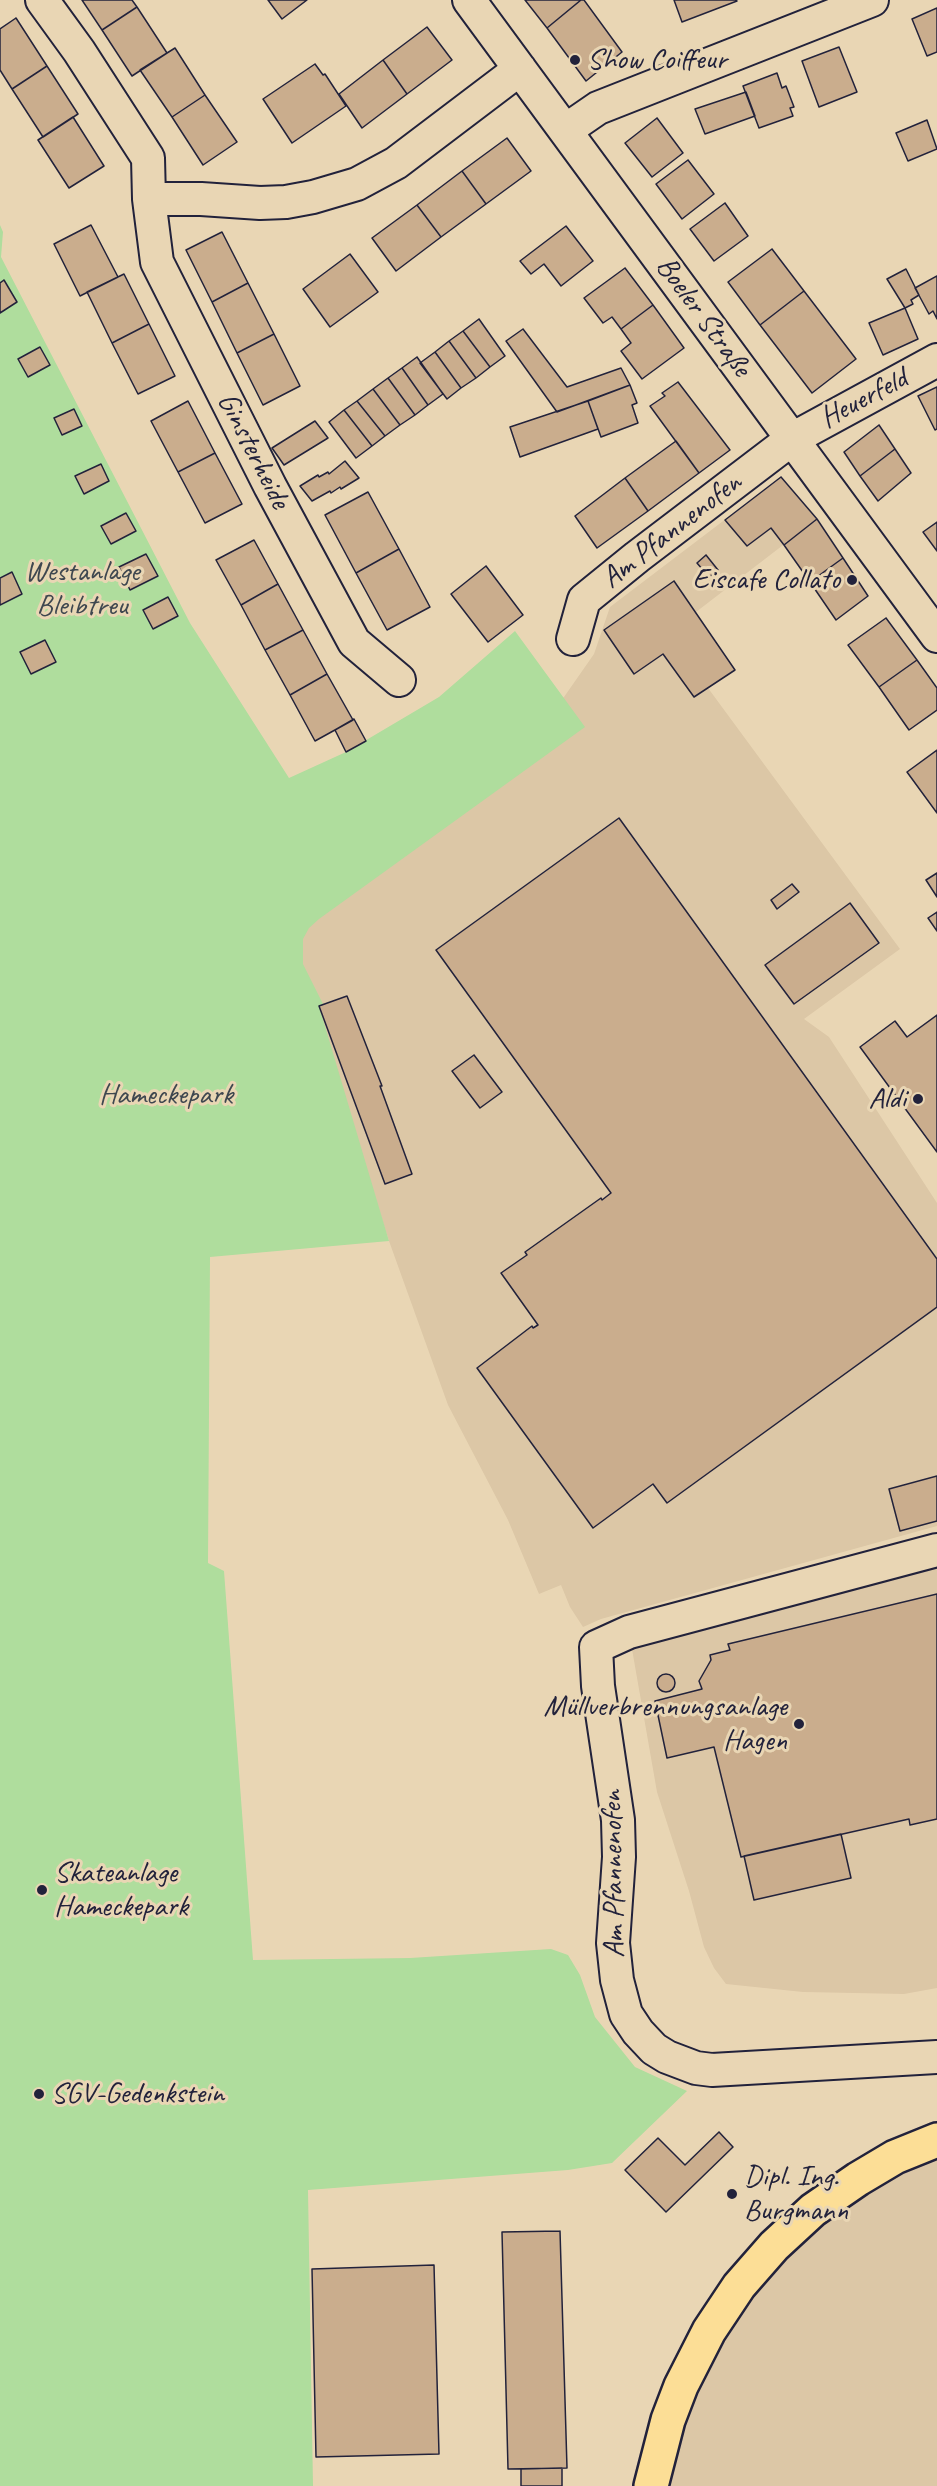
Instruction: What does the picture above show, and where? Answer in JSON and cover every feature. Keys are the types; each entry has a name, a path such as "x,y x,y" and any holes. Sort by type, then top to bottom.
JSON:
{"main road":[{"path":"651,2486 668,2420 681,2386 709,2331 739,2286 774,2246 813,2210 895,2157 937,2140"}],"street":[{"name":"Ginsterheide","path":"42,0 79,51 148,158 149,199 157,262 270,486 354,642 399,680"},
{"name":"Boeler Straße","path":"469,0 937,636"},
{"path":"566,130 598,108 872,0"},
{"path":"149,199 286,202 357,184 396,163 520,69"},
{"name":"Heuerfeld","path":"792,439 937,360"},
{"name":"Am Pfannenofen","path":"573,639 584,600 792,439"},
{"name":"Am Pfannenofen","path":"937,1550 629,1632 596,1647 598,1686 618,1820 619,1857 614,1943 617,1980 626,2014 638,2032 654,2049 667,2057 696,2068 712,2070 937,2057"}],"shaded area":[{"path":"781,477 817,519 696,612 735,670 708,688 900,949 804,1019 829,1037 937,1203 937,1526 601,1619 583,1627 570,1607 561,1585 539,1594 508,1520 448,1405 389,1241 280,901 564,697 594,654 610,607"},
{"path":"937,1550 937,1988 904,1994 803,1992 726,1984 714,1968 704,1947 689,1891 657,1792 629,1632"},
{"path":"937,2140 937,2486 651,2486 657,2459 774,2246"}],"green space":[{"name":"Hameckepark","path":"0,225 3,232 1,257 190,623 289,778 346,752 439,697 515,631 585,727 319,919 309,928 303,939 303,964 323,1004 319,1006 389,1241 210,1257 208,1563 224,1571 253,1960 410,1958 551,1949 568,1955 580,1975 595,2017 635,2067 687,2091 612,2163 568,2170 308,2190 313,2486 0,2486"}],"building":[{"path":"82,0 132,0 137,7 102,30"},
{"path":"268,0 307,0 282,19"},
{"path":"525,0 581,0 547,28"},
{"path":"581,0 584,0 622,52 586,81 547,28"},
{"path":"674,0 736,0 737,1 682,22"},
{"path":"137,7 167,53 132,76 102,30"},
{"path":"937,8 937,52 927,56 912,19"},
{"path":"16,18 47,66 12,89 0,70 0,29"},
{"path":"427,27 452,60 407,94 383,60"},
{"path":"839,47 857,92 819,107 802,61"},
{"path":"175,48 205,95 172,117 140,70"},
{"path":"383,60 407,94 362,128 339,94"},
{"path":"315,64 323,75 325,74 346,106 292,143 263,99"},
{"path":"47,66 78,114 43,137 12,89"},
{"path":"777,73 782,88 786,86 794,107 790,108 793,116 759,128 743,86"},
{"path":"746,92 755,116 705,134 695,109"},
{"path":"205,95 237,142 203,165 172,117"},
{"path":"73,117 104,166 69,188 38,140"},
{"path":"657,118 683,153 652,177 625,143"},
{"path":"927,120 937,149 908,161 896,133"},
{"path":"507,138 531,171 486,204 462,171"},
{"path":"688,160 714,194 682,219 656,184"},
{"path":"462,171 486,204 441,237 417,205"},
{"path":"725,203 748,236 714,261 690,229"},
{"path":"417,205 441,237 396,271 372,238"},
{"path":"91,225 118,277 80,296 54,244"},
{"path":"566,226 593,261 561,286 544,264 531,274 520,261"},
{"path":"222,232 248,283 212,302 186,250"},
{"path":"772,249 804,291 760,325 728,282"},
{"path":"350,254 378,292 330,327 303,289"},
{"path":"625,268 653,305 621,329 612,317 603,323 584,298"},
{"path":"906,269 919,295 911,300 913,304 905,308 887,279"},
{"path":"124,274 149,324 112,343 87,292"},
{"path":"937,276 937,319 933,311 929,314 915,288"},
{"path":"4,280 17,302 0,313 0,283"},
{"path":"248,283 274,334 237,353 212,302"},
{"path":"804,291 856,359 812,393 760,325"},
{"path":"653,305 684,348 642,379 621,351 631,343 621,329"},
{"path":"905,308 918,339 883,355 869,323"},
{"path":"479,319 505,356 490,367 463,331"},
{"path":"149,324 175,376 138,394 112,343"},
{"path":"523,329 567,387 621,368 630,385 557,412 506,341"},
{"path":"463,331 490,367 476,378 449,341"},
{"path":"274,334 300,386 263,405 237,353"},
{"path":"449,341 476,378 461,388 435,352"},
{"path":"40,347 50,365 28,377 18,359"},
{"path":"435,352 461,388 447,399 420,363"},
{"path":"417,357 443,394 428,405 402,368"},
{"path":"402,368 428,405 415,415 388,378"},
{"path":"388,378 415,415 400,425 373,389"},
{"path":"678,382 730,450 699,473 650,406 665,396 662,393"},
{"path":"630,385 637,403 632,405 638,423 601,437 588,401"},
{"path":"937,387 937,429 935,430 918,396"},
{"path":"373,389 400,425 385,436 357,401"},
{"path":"188,401 215,453 178,472 151,421"},
{"path":"357,401 385,436 372,446 344,410"},
{"path":"588,401 598,429 520,457 510,427"},
{"path":"74,409 82,426 62,435 54,418"},
{"path":"344,410 372,446 356,458 329,422"},
{"path":"315,421 328,438 284,465 272,448"},
{"path":"879,425 895,449 860,476 844,452"},
{"path":"676,441 699,473 648,511 625,478"},
{"path":"895,449 911,473 878,501 860,476"},
{"path":"215,453 242,504 205,523 178,472"},
{"path":"345,461 359,478 341,489 340,487 331,493 330,491 312,501 300,486 318,475 319,477 328,472 329,474"},
{"path":"101,464 109,481 84,494 75,476"},
{"path":"781,477 817,519 784,545 771,528 747,546 725,520"},
{"path":"625,478 648,511 597,548 575,516"},
{"path":"368,492 399,549 356,573 325,515"},
{"path":"126,513 136,531 111,544 101,526"},
{"path":"817,519 843,558 810,582 784,545"},
{"path":"937,522 937,551 923,532"},
{"path":"254,540 278,584 241,605 216,560"},
{"path":"399,549 430,607 387,630 356,573"},
{"path":"146,554 158,576 130,590 119,567"},
{"path":"706,555 718,570 709,577 697,563"},
{"path":"843,558 868,596 836,620 810,582"},
{"path":"486,566 523,615 488,642 451,594"},
{"path":"12,572 22,594 0,605 0,578"},
{"path":"674,581 735,670 694,697 663,654 634,674 604,630"},
{"path":"278,584 303,630 265,650 241,605"},
{"path":"168,597 178,616 153,629 143,610"},
{"path":"886,618 917,660 879,687 848,645"},
{"path":"303,630 327,674 290,695 265,650"},
{"path":"45,640 56,662 31,674 20,652"},
{"path":"917,660 937,688 937,710 909,730 879,687"},
{"path":"327,674 353,720 315,741 290,695"},
{"path":"354,719 366,741 346,752 335,730"},
{"path":"937,750 937,813 907,772"},
{"path":"619,818 937,1259 937,1307 667,1503 653,1484 593,1528 477,1368 532,1326 533,1328 538,1325 501,1273 527,1255 525,1252 611,1193 436,950"},
{"path":"937,873 937,897 926,880"},
{"path":"792,884 799,892 777,909 771,900"},
{"path":"850,903 879,943 794,1004 765,965"},
{"path":"937,912 937,931 928,918"},
{"path":"347,996 382,1086 380,1086 412,1174 385,1184 319,1006"},
{"name":"Aldi","path":"937,1015 937,1152 860,1047 895,1021 907,1037"},
{"path":"474,1055 502,1092 480,1108 452,1071"},
{"path":"937,1476 937,1521 900,1531 889,1489"},
{"name":"Müllverbrennungsanlage Hagen","path":"937,1594 937,1819 910,1825 909,1819 741,1857 714,1747 667,1758 655,1701 702,1689 699,1681 711,1660 710,1655 730,1650 728,1644"},
{"path":"662,1674 670,1674 675,1679 673,1690 662,1692 657,1687 657,1679"},
{"path":"841,1834 851,1878 754,1900 744,1856"},
{"path":"719,2132 733,2147 666,2212 625,2170 658,2138 685,2165"},
{"path":"560,2231 567,2468 508,2469 502,2232"},
{"path":"434,2265 439,2454 316,2457 312,2269"},
{"path":"562,2468 562,2486 521,2486 521,2469"}],"place":[{"name":"Show Coiffeur","path":"575,60"},
{"name":"Eiscafe Collato","path":"852,580"},
{"name":"Aldi","path":"918,1099"},
{"name":"Müllverbrennungsanlage Hagen","path":"799,1724"},
{"name":"Skateanlage Hameckepark","path":"42,1890"},
{"name":"SGV-Gedenkstein","path":"39,2094"},
{"name":"Dipl. Ing. Burgmann","path":"732,2194"}],"park label":[{"name":"Westanlage Bleibtreu","path":"82,589"}]}
